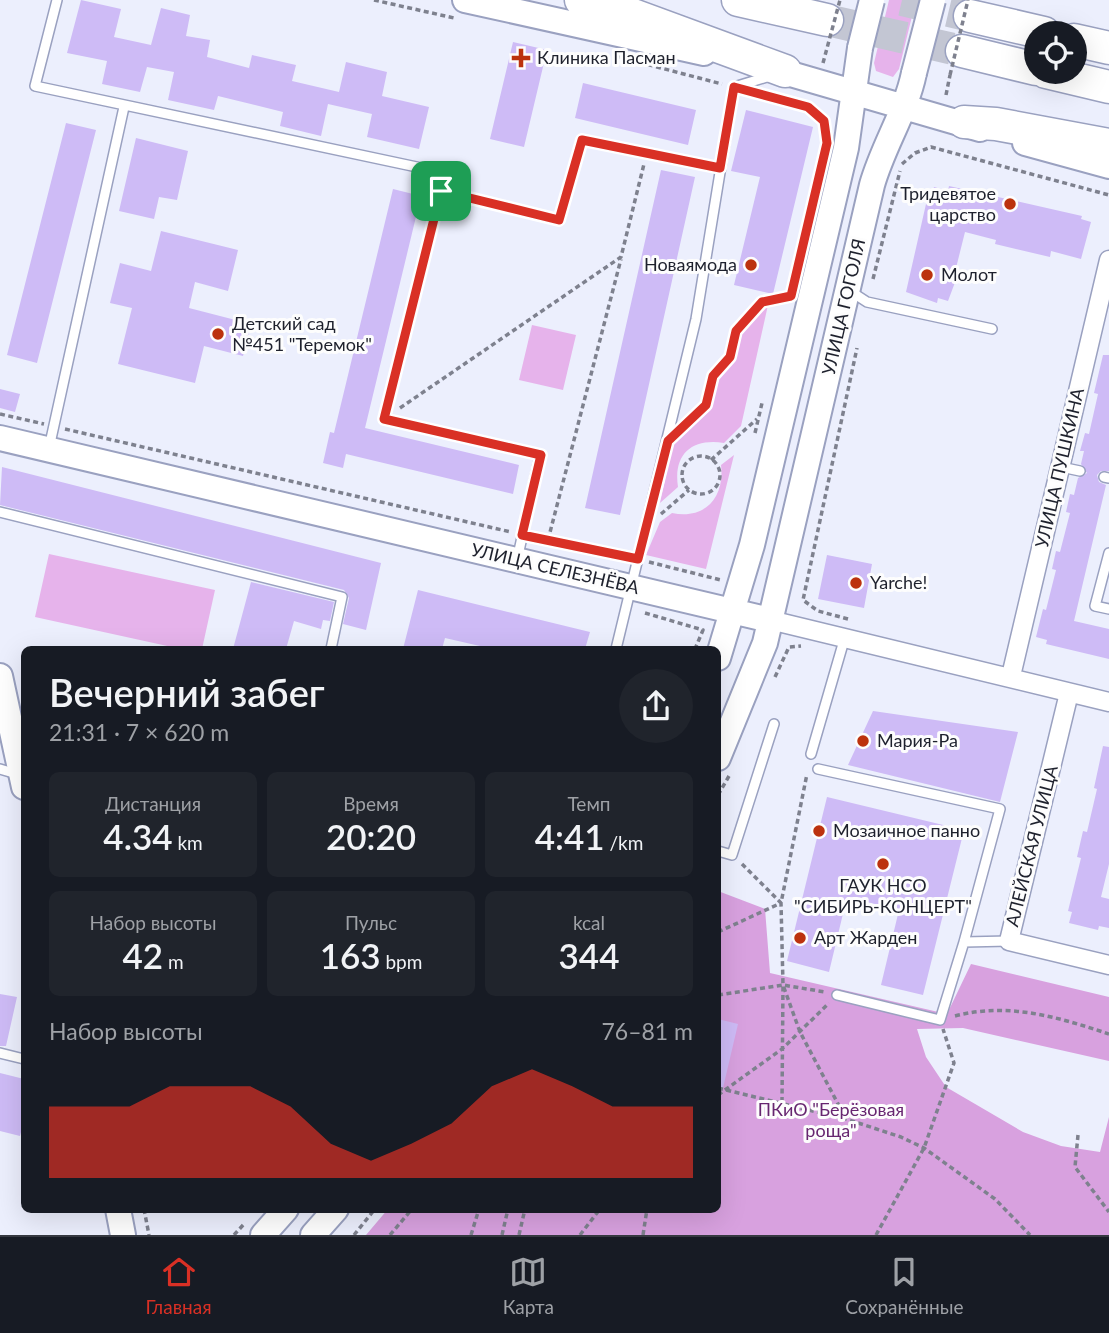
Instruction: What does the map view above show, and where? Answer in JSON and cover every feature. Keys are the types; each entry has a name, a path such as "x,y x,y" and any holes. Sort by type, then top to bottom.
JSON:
{"highway":[{"path":"581,0 622,11 785,71"},
{"path":"737,0 834,10"},
{"path":"969,8 1024,26"},
{"path":"1087,43 1109,48"},
{"path":"956,63 1024,68"},
{"path":"1087,82 1109,87"},
{"path":"950,111 996,124 1109,145"}],"street":[{"name":"УЛИЦА ГОГОЛЯ","path":"721,649 734,611 846,148 860,48 872,0"},
{"name":"УЛИЦА ГОГОЛЯ","path":"724,765 761,652 858,296 880,156 904,105 933,0"},
{"path":"466,10 785,71 904,105 950,111 992,134 1109,166"},
{"name":"УЛИЦА ПУШКИНА","path":"1011,676 1109,260"},
{"name":"УЛИЦА СЕЛЕЗНЁВА","path":"0,438 52,438 517,560 629,597 734,611 770,620 842,645 1011,676 1109,702"},
{"path":"0,676 16,777"},
{"name":"АЛЕЙСКАЯ УЛИЦА","path":"1069,693 1009,941 1109,965"},
{"path":"119,1213 123,1235"},
{"path":"263,1235 282,1213"},
{"path":"313,1235 332,1213"}],"lane":[{"path":"57,0 35,86 445,173 384,419 541,455 517,560"},
{"path":"617,646 696,319 734,87 785,71"},
{"path":"52,438 124,107"},
{"path":"441,191 559,220 582,140 720,168"},
{"path":"858,296 992,329"},
{"path":"1061,467 1080,471"},
{"path":"0,512 342,597 332,646"},
{"path":"1109,553 1095,606 1109,609"},
{"path":"811,754 842,645"},
{"path":"721,852 732,855 774,724"},
{"path":"818,769 1000,809 940,1020 837,995"},
{"path":"964,942 1009,941"},
{"path":"0,1054 21,1058"}],"path":[{"path":"374,0 466,10"},
{"path":"950,111 956,63 969,8"},
{"path":"823,63 834,10"},
{"path":"606,54 808,107 824,121 827,143"},
{"path":"858,296 902,163 915,153 931,147 1109,195"},
{"path":"548,540 647,153"},
{"path":"384,419 621,257"},
{"path":"668,441 706,405 713,376 730,357 736,331 762,302 791,296 787,310"},
{"path":"857,622 818,611 803,600 858,344"},
{"path":"753,445 766,391"},
{"path":"0,414 52,438 638,559 721,582 724,571"},
{"path":"711,460 758,418"},
{"path":"699,457 711,460 718,469 716,486 700,494 689,490 682,473 688,462 699,457"},
{"path":"629,597 703,630 696,646"},
{"path":"775,679 789,648 842,645"},
{"path":"782,1103 781,903 811,754"},
{"path":"732,855 781,903"},
{"path":"721,931 781,903"},
{"path":"783,985 800,1032 846,1119"},
{"path":"721,995 783,985 837,995"},
{"path":"721,1093 782,1049 837,995"},
{"path":"876,1235 924,1148 954,1063 940,1020 977,1010 1011,1008 1109,1034"},
{"path":"721,1088 846,1119 924,1148 995,1199 1030,1235"},
{"path":"1078,1135 1075,1167 1109,1212"},
{"path":"145,1213 149,1235"},
{"path":"354,1235 372,1213"},
{"path":"390,1235 409,1213"},
{"path":"471,1235 478,1213"},
{"path":"502,1235 507,1213"},
{"path":"519,1235 524,1213"},
{"path":"580,1235 597,1213"},
{"path":"643,1235 646,1213"}],"shaded area":[{"path":"889,0 916,0 899,69 893,77 876,71 874,63"},
{"path":"768,305 741,426 724,443 703,443 687,451 679,466 678,487 660,503 673,443 710,408 718,379 734,361 741,333"},
{"path":"532,325 576,335 563,390 519,380"},
{"path":"734,455 706,569 646,555 660,522 672,513 694,513 710,504 720,487 721,465"},
{"path":"49,554 215,590 203,646 167,646 35,617"}],"green space":[{"name":"ПКиО \"Берёзовая роща\"","path":"721,892 765,909 770,973 947,1014 971,964 1109,997 1109,1061 963,1028 917,1029 926,1057 946,1087 1023,1132 1061,1146 1100,1152 1109,1117 1109,1235 366,1235 385,1213 721,1213"}],"building":[{"path":"81,0 121,9 114,37 151,45 161,8 190,15 186,36 210,40 207,57 249,68 252,55 296,65 292,81 339,92 346,62 387,72 382,96 429,107 419,149 367,137 372,114 328,104 321,136 280,126 283,112 218,96 214,110 168,100 174,72 147,67 140,92 102,84 107,61 67,53"},
{"path":"513,42 547,50 524,147 490,139"},
{"path":"583,83 696,110 688,145 575,118"},
{"path":"746,110 813,127 773,294 734,285 760,177 731,171"},
{"path":"66,123 96,130 37,363 7,355"},
{"path":"136,138 188,151 177,200 159,197 154,219 119,211"},
{"path":"661,170 695,177 620,515 585,508"},
{"path":"949,186 1082,216 1081,219 1091,222 1081,259 1051,251 1050,257 995,244 996,240 965,232 954,276 957,277 948,301 938,298 937,303 906,292 926,204 929,205 934,187 948,191"},
{"path":"393,189 421,196 365,428 519,465 513,494 346,454 343,468 323,463 330,432 334,433"},
{"path":"161,231 238,250 228,291 195,282 189,308 251,324 243,356 204,346 195,383 118,364 132,308 110,303 120,263 151,271"},
{"path":"1103,355 1109,355 1109,471 1101,471 1097,475 1099,482 1106,485 1074,621 1109,629 1109,659 1046,644 1047,640 1036,637 1056,570 1052,569 1056,551 1060,552 1070,513 1066,512 1070,494 1074,495 1078,478 1087,473 1081,464 1084,451 1080,451 1085,433 1089,434 1098,394 1094,393"},
{"path":"0,389 20,394 15,412 0,408"},
{"path":"2,467 381,563 366,630 343,624 349,598 344,590 0,505"},
{"path":"827,555 872,564 864,608 818,599"},
{"path":"251,582 334,602 330,621 323,620 321,629 294,621 287,646 234,646"},
{"path":"418,590 590,632 586,646 480,646 445,638 443,646 404,646"},
{"path":"873,711 1018,732 1000,802 848,765"},
{"path":"1103,746 1109,747 1109,864 1101,897 1109,899 1109,928 1099,926 1098,930 1069,923 1072,912 1068,911 1081,858 1077,857 1083,831 1087,832 1097,789 1094,788"},
{"name":"ГАУК НСО \"СИБИРЬ-КОНЦЕРТ\"","path":"827,797 964,830 923,995 881,985 899,910 847,897 829,972 787,961"},
{"path":"0,994 17,997 6,1046 0,1046"},
{"path":"721,1020 738,1024 721,1088"},
{"path":"0,1073 21,1078 21,1132 20,1136 0,1131"}],"tunnel":[{"path":"902,0 970,16"},
{"path":"827,20 962,51"}],"place":[{"name":"Клиника Пасман","path":"521,58"},
{"name":"Тридевятое царство","path":"1010,204"},
{"name":"Новаямода","path":"751,265"},
{"name":"Молот","path":"927,275"},
{"name":"Детский сад №451 \"Теремок\"","path":"218,334"},
{"name":"Yarche!","path":"856,583"},
{"name":"Мария-Ра","path":"863,741"},
{"name":"Мозаичное панно","path":"819,831"},
{"name":"ГАУК НСО \"СИБИРЬ-КОНЦЕРТ\"","path":"883,864"},
{"name":"Арт Жарден","path":"800,938"}],"route":[{"path":"734,87 808,107 824,121 827,143 791,296 762,302 736,331 730,357 713,376 706,405 668,441 638,559 522,535 541,455 384,419 441,191 559,220 582,140 720,168 734,87"}]}
